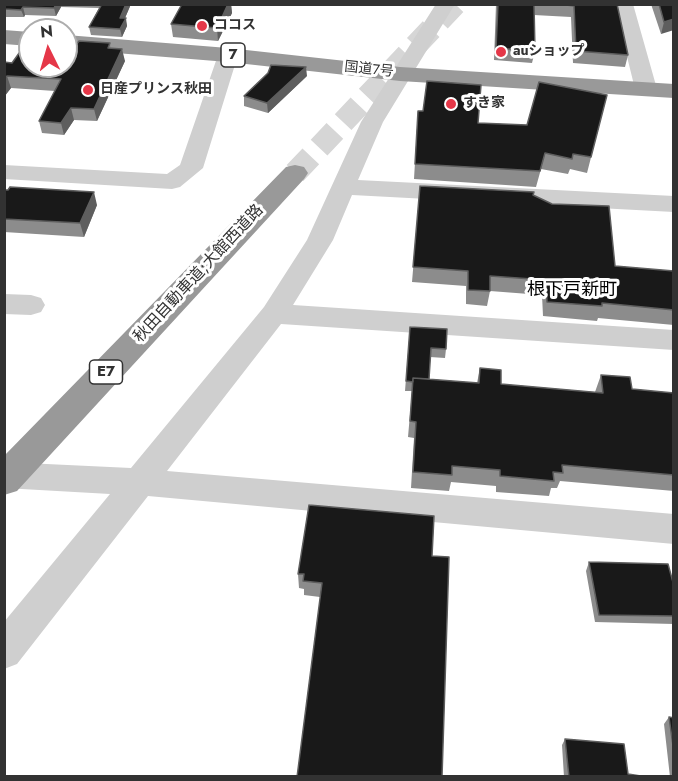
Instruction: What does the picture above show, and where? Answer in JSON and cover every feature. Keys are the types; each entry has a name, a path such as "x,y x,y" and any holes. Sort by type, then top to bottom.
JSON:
{"highway":[{"name":"国道7号","path":"78,43 228,55 400,74 674,91"},
{"name":"秋田自動車道;大館西道路","path":"4,480 295,173"},
{"path":"4,459 146,318 208,264"}],"street":[{"path":"4,651 142,482 274,314 320,240 372,122 446,4"},
{"path":"623,4 646,89"},
{"path":"4,172 172,182 191,168 228,55"},
{"path":"343,187 674,204"},
{"path":"274,314 674,340"},
{"path":"4,475 142,482 674,529"}],"building":[{"path":"4,4 56,4 54,8 23,7 21,10 4,9"},
{"path":"102,4 126,4 120,18 126,18 120,29 89,27"},
{"path":"182,4 228,4 217,28 171,24"},
{"path":"498,4 534,4 535,51 496,48"},
{"path":"558,4 617,4 628,55 576,51 574,6"},
{"path":"659,4 674,4 674,19 664,22"},
{"path":"78,42 110,43 108,48 122,49 94,109 71,108 61,123 39,121 61,79 43,78 78,78"},
{"path":"18,55 18,77 7,76 4,79 4,62 12,63"},
{"path":"271,65 306,67 267,103 244,96 268,73"},
{"path":"427,81 481,85 478,123 527,125 539,82 607,95 591,157 573,154 572,159 545,153 540,171 415,164 418,111 423,111"},
{"path":"420,186 534,192 533,195 552,204 609,206 615,266 674,271 674,310 602,303 602,306 547,302 546,280 490,276 490,291 468,290 468,271 413,267"},
{"path":"10,187 94,192 80,223 4,219 4,190"},
{"path":"410,327 447,329 446,349 431,348 429,379 413,378 413,382 406,381"},
{"path":"480,368 501,370 501,384 603,393 601,375 630,377 632,389 674,393 674,475 562,465 563,473 553,472 554,481 500,476 500,470 452,466 452,475 413,472 416,422 410,421 413,378 479,383"},
{"path":"309,505 434,516 432,556 449,557 442,777 297,777 322,583 303,581 304,574 298,574"},
{"path":"589,562 668,564 674,586 674,616 599,615"},
{"path":"669,717 674,718 674,753"},
{"path":"565,739 624,744 628,774 647,777 569,777"}],"tunnel":[{"path":"295,173 455,4"}],"place":[{"name":"ココス","path":"202,26"},
{"name":"auショップ","path":"501,52"},
{"name":"日産プリンス秋田","path":"88,90"},
{"name":"すき家","path":"451,104"}],"district":[{"name":"根下戸新町","path":"572,291"}]}
